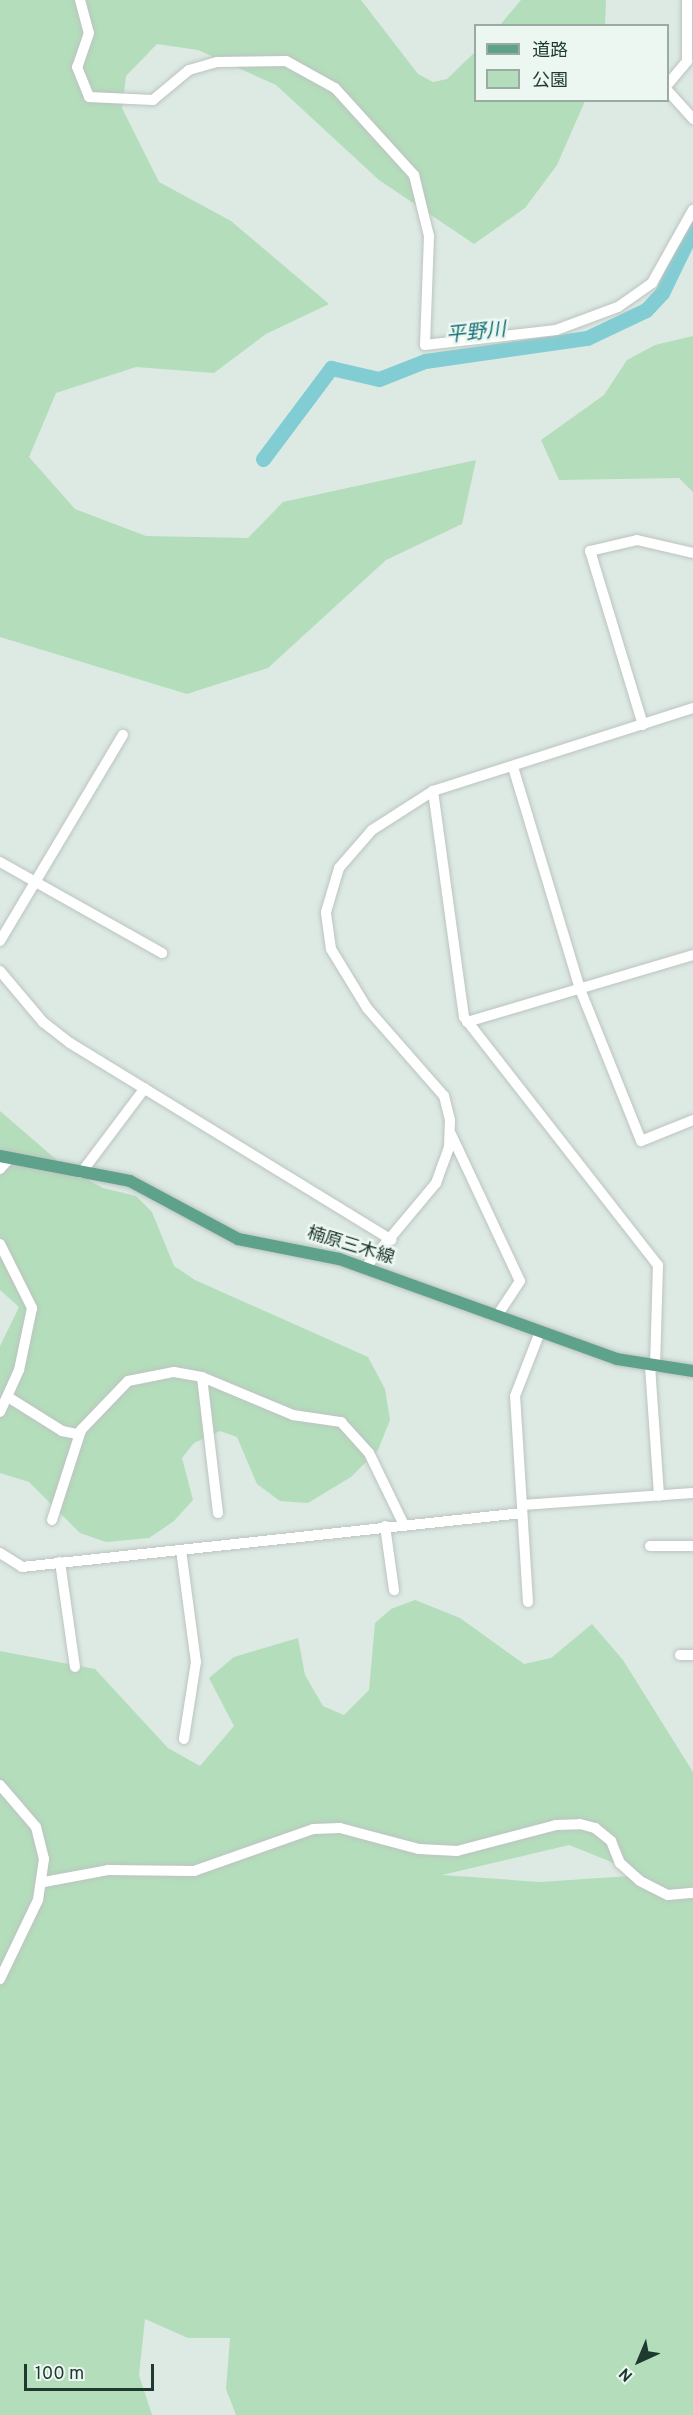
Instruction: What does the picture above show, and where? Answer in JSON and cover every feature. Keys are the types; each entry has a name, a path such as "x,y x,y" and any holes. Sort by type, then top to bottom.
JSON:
{"main road":[{"name":"楠原三木線","path":"3,1161 81,1173 150,1189 238,1239 303,1249 365,1268 540,1332 653,1366 693,1371"}],"street":[{"path":"80,0 89,33 77,68 89,97 153,100 189,70 217,62 286,61 335,88 414,175 429,236 425,345 556,330 618,307 652,283 693,210"},
{"path":"669,83 687,61 687,0"},
{"path":"669,92 693,119"},
{"path":"642,725 590,551 637,540 693,553"},
{"path":"497,1316 520,1281 450,1131 444,1096 354,990 327,931 331,886 350,850 408,803 433,791 693,708"},
{"path":"0,941 123,735"},
{"path":"513,767 580,989 641,1141 693,1120"},
{"path":"433,791 467,1022 658,1265 653,1366 659,1496"},
{"path":"0,862 162,953"},
{"path":"467,1022 693,955"},
{"path":"0,971 58,1035 392,1240"},
{"path":"81,1173 146,1088"},
{"path":"365,1268 392,1240 436,1184 450,1131"},
{"path":"0,1244 32,1308 31,1330 8,1397 0,1412"},
{"path":"528,1602 515,1395 540,1332"},
{"path":"52,1520 78,1434 134,1378 174,1372 202,1377 293,1415 341,1422 369,1453 403,1523"},
{"path":"202,1377 218,1513"},
{"path":"8,1397 54,1427 78,1434"},
{"path":"0,1553 22,1567 522,1509 693,1493"},
{"path":"385,1526 394,1590"},
{"path":"650,1546 693,1546"},
{"path":"181,1550 196,1662 184,1740"},
{"path":"60,1562 75,1667"},
{"path":"680,1655 693,1654"},
{"path":"0,1785 40,1836 44,1882 0,1979"},
{"path":"44,1882 108,1870 203,1869 313,1829 340,1828 419,1849 458,1851 556,1825 580,1824 596,1828 611,1841 620,1863 640,1881 668,1895 693,1893"}],"green space":[{"path":"0,0 361,0 418,74 433,82 447,79 474,53 474,102 585,102 557,165 525,208 474,244 379,180 276,85 198,50 157,44 126,76 122,108 159,182 231,221 329,304 266,334 214,373 136,367 56,393 29,457 75,509 146,536 248,538 283,502 476,460 462,524 386,560 268,668 187,694 0,637"},
{"path":"521,0 606,0 605,24 501,24"},
{"path":"693,336 693,492 679,478 559,480 541,440 604,395 627,360 655,345"},
{"path":"0,1111 66,1168 103,1188 136,1196 152,1212 174,1266 195,1280 368,1357 385,1389 390,1420 378,1450 351,1477 308,1503 280,1501 257,1484 237,1437 220,1431 194,1443 182,1458 193,1500 174,1521 149,1538 106,1542 80,1533 29,1482 0,1473 0,1346 19,1307 0,1290"},
{"path":"415,1600 460,1618 524,1664 551,1658 592,1624 623,1660 693,1772 693,2415 236,2415 226,2389 230,2338 188,2338 145,2319 139,2375 152,2415 0,2415 0,1651 95,1669 168,1748 200,1766 234,1726 209,1678 234,1657 298,1638 305,1675 323,1706 344,1715 369,1690 375,1623 391,1609","holes":["569,1845 644,1875 540,1882 442,1875"]}],"waterway":[{"name":"平野川","path":"263,459 331,368 379,379 425,361 587,338 646,310 662,293 693,229"}]}
